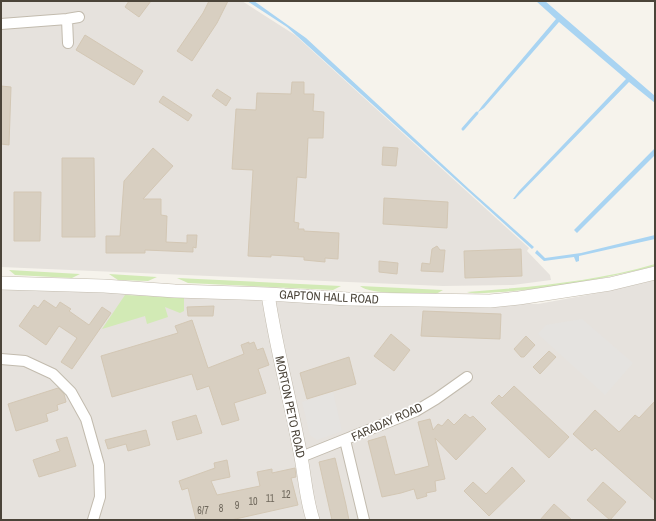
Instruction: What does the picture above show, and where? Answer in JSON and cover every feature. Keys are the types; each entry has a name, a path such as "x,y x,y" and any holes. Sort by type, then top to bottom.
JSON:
{"street":[{"path":"1,24 67,19 79,16"},
{"path":"67,19 68,43"},
{"name":"GAPTON HALL ROAD","path":"1,283 104,286 175,291 268,294 348,299 490,301 610,284 655,273"},
{"name":"MORTON PETO ROAD","path":"268,294 274,335 301,457 306,491 313,520"},
{"path":"1,359 25,361 53,374 73,396 86,419 99,465 100,497 92,520"},
{"name":"FARADAY ROAD","path":"301,457 416,411 467,377"},
{"path":"345,440 364,520"}],"shaded area":[{"path":"1,1 242,1 295,35 529,248 527,251 550,275 551,280 513,285 443,286 1,267"},
{"path":"655,280 655,520 1,520 1,288 538,304 609,291"},
{"path":"582,319 633,363 605,395 538,334 546,325"},
{"path":"333,392 342,431 317,440 310,435 302,402"}],"green space":[{"path":"655,264 655,266 617,275 559,285 501,292 467,292 562,283 609,275"},
{"path":"9,270 80,274 72,278 15,275"},
{"path":"109,274 157,277 148,281 118,280"},
{"path":"177,278 341,286 333,290 188,283"},
{"path":"360,286 443,290 436,294 396,293 374,291"},
{"path":"125,295 184,298 184,311 180,313 165,307 168,317 147,324 145,316 102,329"}],"water":[{"path":"247,1 254,1 306,38 534,247 532,249 287,27"},
{"path":"536,1 545,1 655,96 655,103 629,82 515,199 513,199 626,79 559,22 484,108 477,113 556,19"},
{"path":"655,148 655,155 577,233 574,230"},
{"path":"655,235 655,239 579,256 579,261 576,262 574,257 544,261 535,253 537,250 545,258 581,253"}],"building":[{"path":"129,1 151,1 139,17 125,7"},
{"path":"209,1 228,1 217,23 192,61 177,51 203,13"},
{"path":"85,35 143,71 134,85 76,50"},
{"path":"292,82 304,82 304,94 314,94 313,111 324,112 323,138 308,138 306,178 297,177 294,222 299,223 298,229 304,229 304,231 339,233 338,259 325,258 325,262 304,260 304,257 271,255 271,257 248,256 253,170 232,169 236,109 256,110 257,93 291,94"},
{"path":"1,86 11,87 9,145 1,144"},
{"path":"217,89 231,98 226,106 212,96"},
{"path":"163,96 192,115 188,121 159,102"},
{"path":"383,147 398,148 396,166 382,165"},
{"path":"153,148 173,166 143,199 161,199 161,215 167,216 166,242 187,243 187,235 197,235 196,248 193,247 193,252 145,250 145,253 106,253 106,236 120,236 124,181"},
{"path":"62,158 94,158 95,237 62,237"},
{"path":"14,192 41,192 40,241 14,241"},
{"path":"384,198 448,202 447,228 383,224"},
{"path":"437,246 440,250 445,250 443,272 421,271 422,263 430,264 432,249"},
{"path":"521,249 522,276 465,278 464,251"},
{"path":"379,261 398,263 397,274 379,272"},
{"path":"44,300 56,308 60,302 71,309 69,311 89,325 102,307 111,313 72,369 61,362 77,338 59,326 46,345 19,326 34,305 38,308"},
{"path":"214,306 213,316 188,316 187,307"},
{"path":"423,311 501,314 500,339 421,336"},
{"path":"192,320 208,368 244,354 241,345 249,342 249,344 254,342 257,350 263,348 269,365 258,369 266,393 234,403 239,420 222,425 209,386 197,390 192,374 112,397 101,356 178,333 175,326"},
{"path":"391,334 410,350 394,371 374,356"},
{"path":"526,336 535,345 524,357 521,357 514,349"},
{"path":"549,351 556,357 540,374 533,367"},
{"path":"349,357 356,384 307,399 300,373"},
{"path":"514,386 569,437 549,458 491,403 499,395 502,398"},
{"path":"58,388 64,394 66,402 57,405 58,410 46,414 48,421 16,431 8,404"},
{"path":"655,401 655,501 595,448 592,451 573,434 595,410 619,432 635,415 639,418"},
{"path":"465,414 470,418 473,416 486,429 456,460 435,438 445,479 435,481 436,491 426,493 427,496 417,499 414,489 382,497 368,441 385,436 395,475 429,466 418,422 430,419 433,430 438,424 442,426 448,419 454,425"},
{"path":"196,415 202,433 177,440 172,422"},
{"path":"146,430 150,445 128,451 126,444 108,449 105,440"},
{"path":"67,437 76,466 39,477 33,460 60,451 56,440"},
{"path":"335,458 349,520 332,520 319,462"},
{"path":"227,460 230,477 211,481 217,495 260,486 257,472 272,469 272,473 295,468 296,477 291,478 298,505 231,520 196,520 188,488 182,490 179,481 215,468 214,463"},
{"path":"512,467 525,481 489,516 464,491 473,482 486,494"},
{"path":"603,482 626,502 610,520 587,500"},
{"path":"554,504 572,520 540,520"}],"waterway":[{"path":"463,129 477,113"}]}
